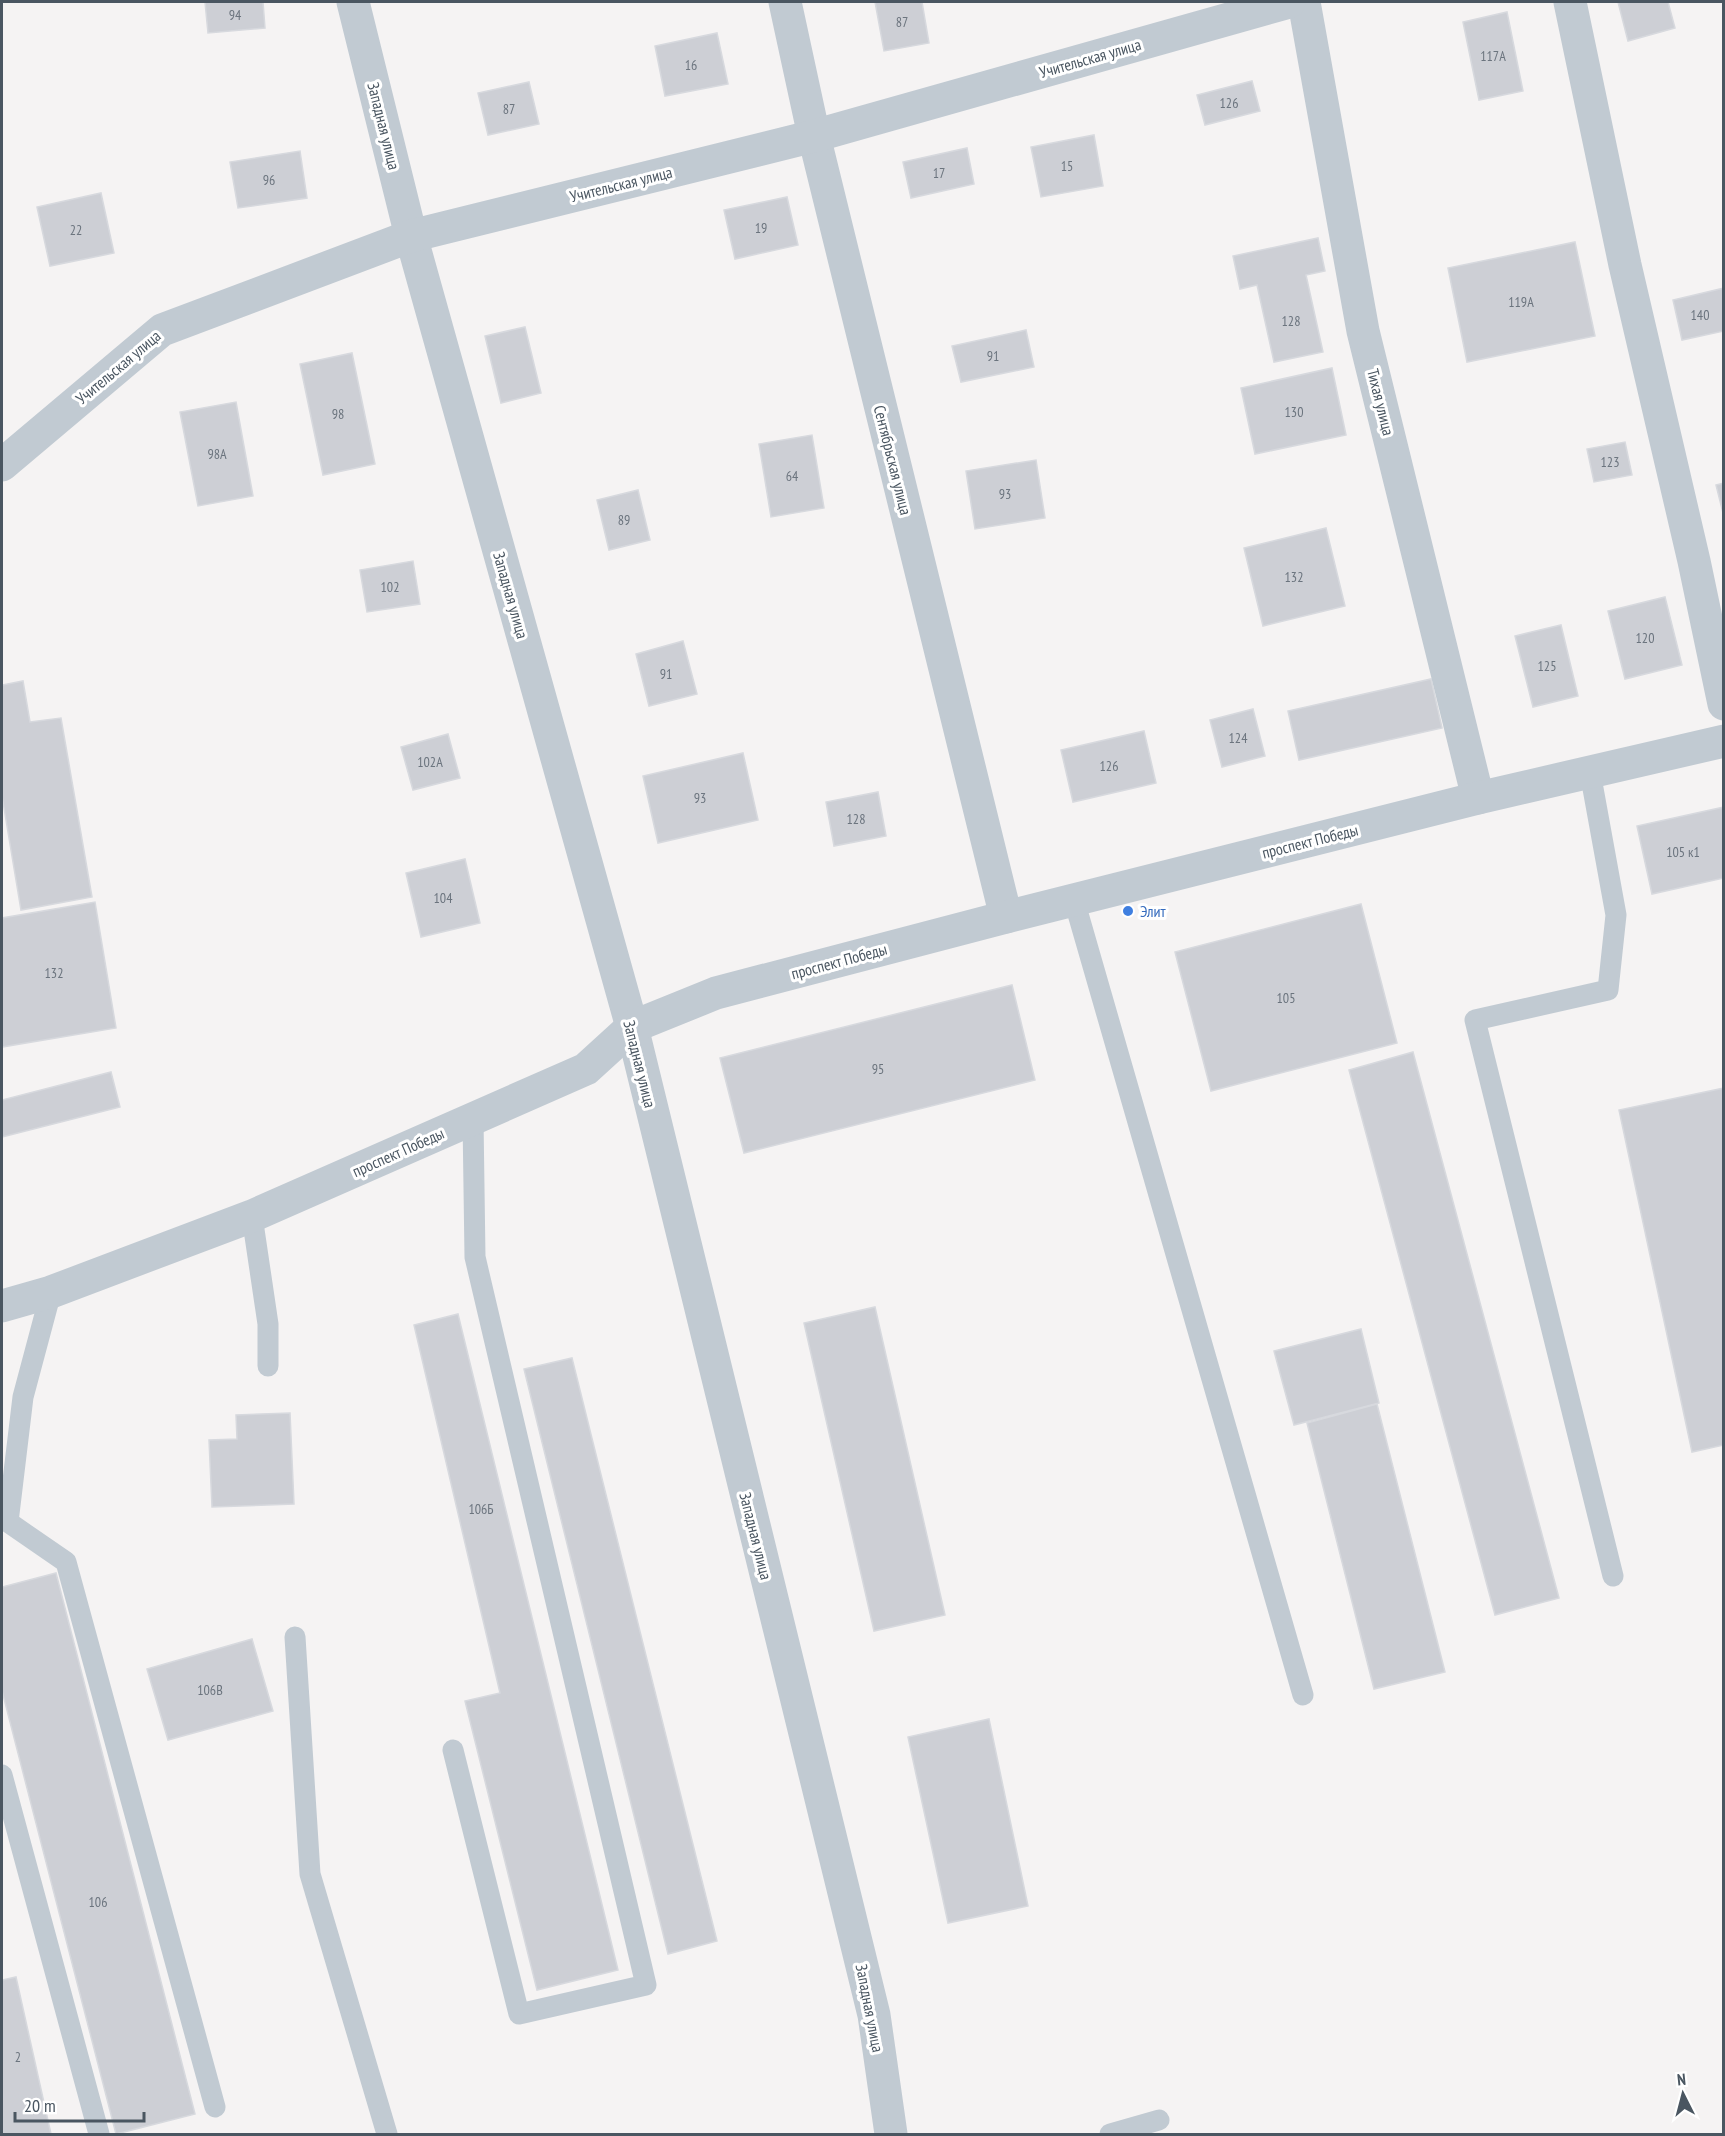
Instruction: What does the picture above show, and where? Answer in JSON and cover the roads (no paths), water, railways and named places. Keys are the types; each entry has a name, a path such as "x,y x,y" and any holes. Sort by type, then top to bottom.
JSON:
{"street":[{"name":"Западная улица","path":"353,2 411,236 632,1027 874,2014 891,2134"},
{"name":"Сентябрьская улица","path":"785,2 814,136 1006,917"},
{"name":"Учительская улица","path":"2,465 162,330 411,236 814,136 1289,2"},
{"name":"Тихая улица","path":"1304,2 1364,331 1478,798"},
{"path":"1570,2 1625,265 1724,704"},
{"name":"проспект Победы","path":"2,1306 51,1292 252,1216 586,1069 632,1027 716,993 1478,798 1724,741"}],"lane":[{"path":"1590,772 1616,915 1608,990 1475,1020 1613,1576"},
{"path":"1074,900 1303,1695"},
{"path":"453,1750 519,2014 646,1985 475,1257 473,1119"},
{"path":"252,1216 268,1324 268,1366"},
{"path":"51,1292 23,1397 5,1527 66,1562 215,2107"},
{"path":"295,1637 310,1874 387,2134"},
{"path":"2,1775 99,2134"},
{"path":"1110,2134 1159,2120"}],"place":[{"name":"Элит","path":"1128,911"}]}
